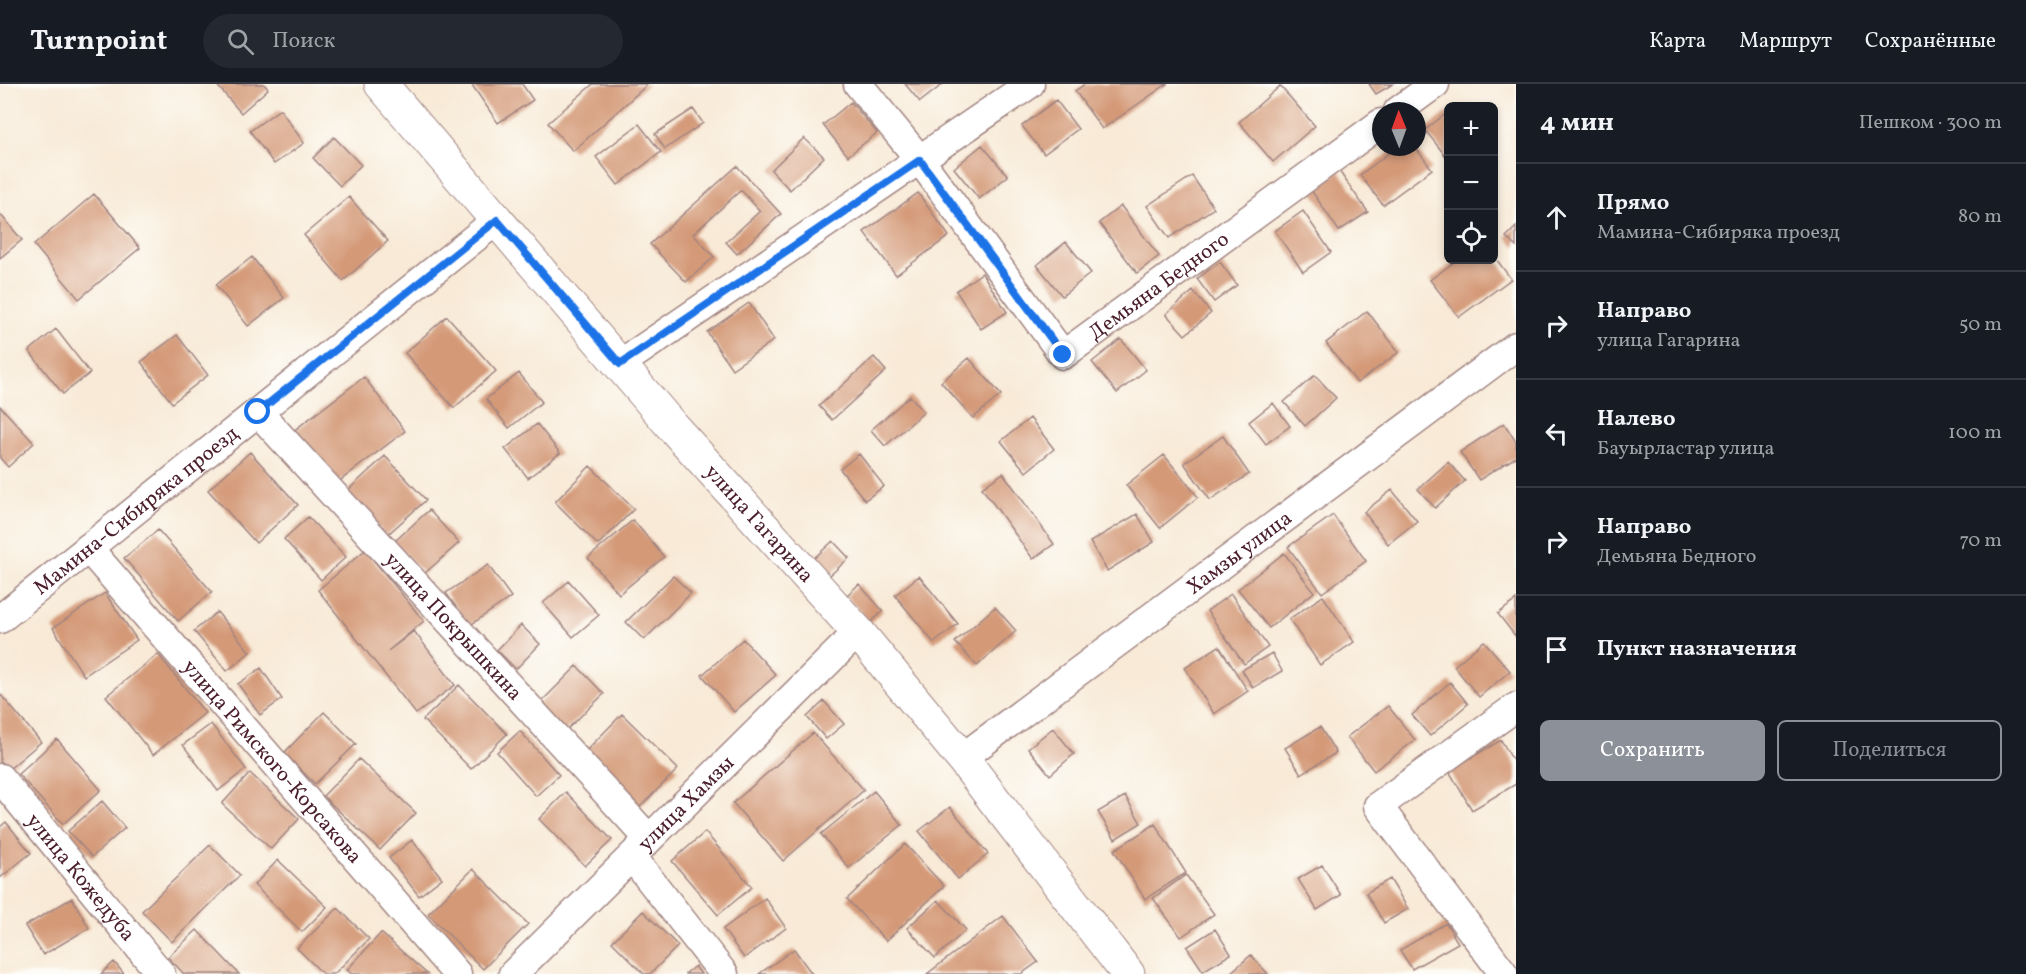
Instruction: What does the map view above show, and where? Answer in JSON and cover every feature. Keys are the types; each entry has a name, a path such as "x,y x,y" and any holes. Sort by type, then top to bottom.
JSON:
{"main road":[{"name":"улица Гагарина","path":"381,84 671,425 858,632 962,758 1128,974"}],"street":[{"name":"Демьяна Бедного","path":"858,84 920,160 1063,355 1372,130"},
{"path":"620,364 1030,84"},
{"path":"1410,102 1435,84"},
{"name":"Мамина-Сибиряка проезд","path":"0,619 497,220"},
{"name":"Хамзы улица","path":"962,758 1516,346"},
{"name":"улица Покрышкина","path":"258,412 641,848 724,974"},
{"name":"улица Римского-Корсакова","path":"88,548 457,974"},
{"name":"улица Хамзы","path":"513,974 858,632"},
{"path":"1504,974 1378,806 1516,707"},
{"name":"улица Кожедуба","path":"0,778 161,974"}],"building":[{"path":"216,84 264,84 268,89 241,113"},
{"path":"473,84 522,84 533,100 498,123"},
{"path":"593,84 648,84 573,151 548,123"},
{"path":"905,84 943,84 920,102"},
{"path":"1085,84 1167,84 1102,129 1075,91"},
{"path":"1369,84 1393,84 1376,94"},
{"path":"1280,86 1315,126 1273,162 1239,122"},
{"path":"1056,100 1078,129 1044,154 1022,126"},
{"path":"851,102 877,133 848,156 823,125"},
{"path":"280,109 304,143 274,164 250,131"},
{"path":"693,109 703,123 665,149 655,134"},
{"path":"1444,115 1444,154 1426,131"},
{"path":"639,124 661,152 618,185 596,157"},
{"path":"334,137 361,165 340,186 313,158"},
{"path":"804,138 824,157 790,190 771,170"},
{"path":"982,145 1008,176 979,199 954,168"},
{"path":"1385,156 1422,156 1432,169 1383,205 1360,175"},
{"path":"737,166 781,214 737,254 726,242 760,211 741,190 693,234 714,257 686,282 650,244"},
{"path":"1339,171 1368,212 1339,231 1311,190"},
{"path":"1192,176 1214,208 1169,238 1147,206"},
{"path":"918,193 949,236 896,275 864,232"},
{"path":"94,194 140,248 79,299 34,245"},
{"path":"349,197 388,241 343,281 304,235"},
{"path":"1121,206 1159,256 1137,273 1099,223"},
{"path":"1303,211 1331,252 1303,272 1275,231"},
{"path":"0,214 22,240 0,258"},
{"path":"1516,227 1516,247 1506,237"},
{"path":"1066,242 1091,273 1062,296 1037,265"},
{"path":"252,257 284,298 248,326 216,285"},
{"path":"1498,261 1511,279 1459,317 1430,280 1452,264 1498,264"},
{"path":"1220,262 1237,285 1214,302 1197,279"},
{"path":"982,273 1007,312 981,329 956,291"},
{"path":"1193,291 1211,313 1185,335 1166,314"},
{"path":"749,303 774,340 732,369 707,332"},
{"path":"1367,311 1399,352 1357,383 1326,343"},
{"path":"447,316 496,371 454,408 405,353"},
{"path":"56,329 90,373 63,394 29,351"},
{"path":"177,335 208,375 172,403 141,362"},
{"path":"1121,339 1146,370 1117,393 1092,362"},
{"path":"874,357 886,371 832,420 819,406"},
{"path":"969,358 1001,395 973,418 941,382"},
{"path":"519,373 542,402 509,428 486,399"},
{"path":"1315,375 1336,398 1305,426 1284,402"},
{"path":"364,377 405,431 333,486 292,432"},
{"path":"910,396 924,412 885,446 871,430"},
{"path":"1273,403 1290,426 1266,444 1249,422"},
{"path":"0,406 34,443 8,467 0,458"},
{"path":"1030,418 1054,449 1026,472 1001,441"},
{"path":"1504,423 1516,442 1516,457 1479,480 1460,452"},
{"path":"537,424 560,453 528,478 505,449"},
{"path":"1223,436 1249,474 1210,500 1184,463"},
{"path":"250,452 298,505 256,543 208,490"},
{"path":"859,454 884,486 865,500 840,469"},
{"path":"1164,455 1198,497 1160,528 1126,485"},
{"path":"385,456 426,500 386,536 346,492"},
{"path":"1448,462 1465,481 1435,508 1418,489"},
{"path":"590,466 634,509 598,545 555,502"},
{"path":"1003,473 1054,544 1033,559 982,488"},
{"path":"1392,490 1417,521 1388,544 1364,512"},
{"path":"429,510 459,543 424,574 394,542"},
{"path":"1137,514 1154,542 1107,571 1090,542"},
{"path":"1333,515 1366,561 1322,593 1288,547"},
{"path":"308,517 346,557 321,580 284,539"},
{"path":"633,520 664,557 619,594 588,558"},
{"path":"158,530 212,592 178,621 124,558"},
{"path":"833,541 849,558 828,577 812,560"},
{"path":"365,550 424,621 388,651 414,631 455,685 416,714 318,590"},
{"path":"1284,553 1314,592 1269,628 1238,589"},
{"path":"488,565 511,597 469,626 446,593"},
{"path":"673,576 691,593 644,640 626,622"},
{"path":"919,576 958,624 934,643 895,595"},
{"path":"569,581 599,615 573,637 543,603"},
{"path":"859,584 883,611 870,623 846,596"},
{"path":"105,593 137,640 84,676 53,628"},
{"path":"1231,594 1268,647 1244,664 1207,611"},
{"path":"1323,596 1354,642 1320,665 1289,619"},
{"path":"1516,600 1516,637 1498,614"},
{"path":"995,607 1016,631 977,666 955,642"},
{"path":"217,612 250,652 227,671 194,631"},
{"path":"521,625 540,644 516,669 497,650"},
{"path":"743,639 776,675 734,712 702,675"},
{"path":"1484,641 1510,671 1479,697 1454,666"},
{"path":"1219,646 1248,691 1214,714 1185,668"},
{"path":"1272,653 1282,671 1253,688 1242,670"},
{"path":"158,654 205,713 153,755 106,696"},
{"path":"577,666 604,694 562,734 536,707"},
{"path":"261,668 282,699 260,715 238,684"},
{"path":"1450,682 1468,704 1430,736 1412,715"},
{"path":"459,685 507,734 471,769 423,720"},
{"path":"0,694 41,742 8,770 0,761"},
{"path":"824,701 844,724 826,739 807,717"},
{"path":"1388,706 1415,740 1374,771 1347,737"},
{"path":"324,712 356,744 315,784 284,753"},
{"path":"622,714 678,769 640,807 585,752"},
{"path":"211,724 246,769 218,791 183,745"},
{"path":"1320,727 1336,753 1301,774 1285,748"},
{"path":"1053,728 1074,754 1050,775 1028,748"},
{"path":"520,731 559,775 536,796 497,752"},
{"path":"813,733 864,790 783,861 733,803"},
{"path":"57,739 101,790 63,824 18,774"},
{"path":"1501,740 1516,766 1516,784 1472,810 1449,771"},
{"path":"359,759 416,813 380,850 323,796"},
{"path":"250,773 299,819 271,849 222,804"},
{"path":"874,791 902,825 849,868 821,834"},
{"path":"566,792 612,840 585,866 539,819"},
{"path":"1125,796 1141,823 1115,839 1098,812"},
{"path":"102,801 125,828 92,857 68,831"},
{"path":"950,807 988,854 958,879 919,831"},
{"path":"6,822 31,853 0,878 0,827"},
{"path":"1155,824 1186,873 1145,899 1114,850"},
{"path":"705,832 752,887 718,915 672,861"},
{"path":"412,840 442,878 419,896 389,858"},
{"path":"905,844 944,886 886,941 847,899"},
{"path":"210,845 240,875 172,942 142,911"},
{"path":"278,860 327,907 302,932 254,885"},
{"path":"1322,865 1341,895 1317,910 1298,879"},
{"path":"473,869 528,924 483,969 428,914"},
{"path":"1186,875 1214,914 1181,937 1153,898"},
{"path":"1390,879 1408,909 1384,923 1366,893"},
{"path":"72,898 89,928 43,955 25,926"},
{"path":"765,898 786,928 744,958 723,929"},
{"path":"938,900 966,930 935,958 907,928"},
{"path":"338,908 369,939 334,974 323,974 297,948"},
{"path":"643,911 678,946 650,974 644,974 612,942"},
{"path":"1003,916 1038,962 1021,974 927,974"},
{"path":"1446,923 1458,943 1412,969 1400,950"},
{"path":"1215,929 1231,954 1203,971 1187,947"},
{"path":"197,930 239,974 184,974 168,957"},
{"path":"381,933 427,974 352,974 347,970"},
{"path":"794,949 812,974 759,974"},
{"path":"1251,955 1268,974 1229,974"},
{"path":"114,962 124,974 101,974"},
{"path":"695,966 701,974 685,974"}],"route":[{"path":"258,412 497,220 620,364 920,160 1063,355"}]}
